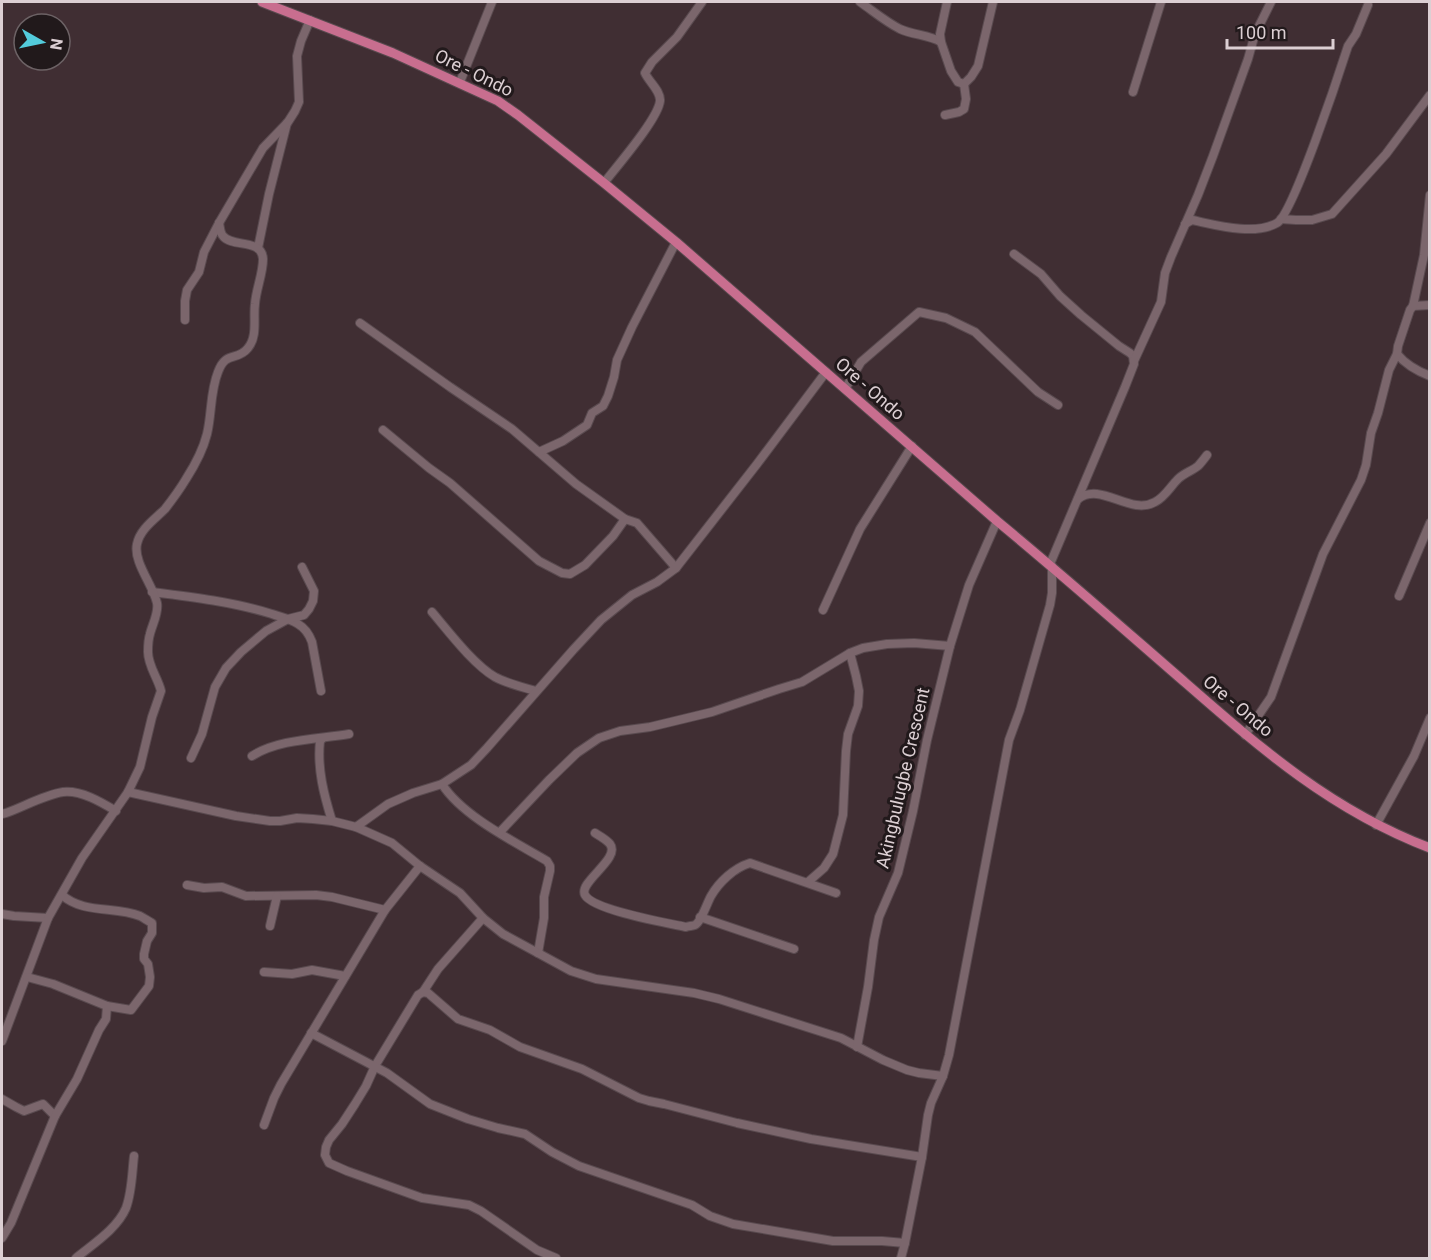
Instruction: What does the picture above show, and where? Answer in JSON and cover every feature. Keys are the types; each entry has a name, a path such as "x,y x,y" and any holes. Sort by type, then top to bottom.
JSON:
{"main road":[{"name":"Ore - Ondo","path":"262,2 393,53 460,82 512,110 676,242 1245,735 1345,808 1376,825 1430,848"}],"street":[{"path":"460,82 492,2"},
{"path":"860,2 900,29 941,42"},
{"path":"947,2 940,34 941,42 951,71 958,82 964,84"},
{"path":"964,84 978,66 993,2"},
{"path":"1133,92 1161,2"},
{"path":"901,1258 922,1157 928,1115 949,1055 1009,740 1020,710 1050,605 1051,565 1134,361 1161,302 1165,273 1213,156 1255,34 1271,2"},
{"path":"604,183 653,119 660,100 658,92 645,73 652,62 676,37 697,3"},
{"path":"1184,225 1192,220 1236,229 1260,228 1277,223 1281,219 1296,192 1348,46 1356,34 1368,5"},
{"path":"185,320 187,290 199,272 204,252 219,223 263,148 288,122 299,102 297,56 310,20"},
{"path":"945,115 964,109 966,99 964,84"},
{"path":"1281,219 1312,220 1332,214 1386,154 1430,94"},
{"path":"2,1041 48,918 82,858 128,792 140,767 161,691 148,655 149,638 157,605 136,554 137,544 140,535 165,508 196,463 207,434 212,389 222,361 248,349 252,341 255,328 255,304 263,258 258,248 271,183 288,122"},
{"path":"1245,735 1271,697 1323,554 1361,480 1371,433 1389,370 1397,354 1410,309 1413,306 1424,255 1430,195"},
{"path":"219,223 221,235 227,240 258,248"},
{"path":"539,452 563,441 587,425 592,413 603,406 614,377 617,360 676,242"},
{"path":"1014,254 1041,274 1081,315 1119,346 1130,352 1134,361"},
{"path":"1413,306 1430,305"},
{"path":"845,389 861,362 919,312 946,318 975,332 1038,392 1058,405"},
{"path":"360,322 512,429 576,484 625,519 637,523 676,568"},
{"path":"1397,354 1403,362 1430,376"},
{"path":"356,827 388,804 442,784 471,765 601,621 632,595 657,582 676,568 826,372"},
{"path":"383,430 450,483 539,561 562,573 570,574 585,565 613,536 625,519"},
{"path":"823,610 860,529 912,446"},
{"path":"1077,500 1082,496 1097,494 1106,495 1131,505 1153,504 1161,499 1179,477 1199,465 1207,455"},
{"name":"Akingbulugbe Crescent","path":"857,1047 868,987 873,940 879,917 898,873 950,646 969,585 997,521"},
{"path":"1399,596 1430,523"},
{"path":"191,758 202,734 215,687 226,668 266,631 288,619 304,615 309,609 314,591 302,567"},
{"path":"152,592 195,597 258,610 296,622 310,635 321,691"},
{"path":"432,612 480,665 493,676 536,691"},
{"path":"500,832 570,760 599,738 620,731 650,727 712,712 779,690 802,682 850,653 863,648 914,643 950,646"},
{"path":"807,882 824,868 833,854 843,815 848,734 858,706 856,676 850,653"},
{"path":"1376,825 1414,756 1430,718"},
{"path":"252,756 263,749 287,742 349,734"},
{"path":"322,739 319,749 321,780 332,821"},
{"path":"442,784 477,818 547,861 550,866 538,952"},
{"path":"2,814 63,792 87,796 116,811"},
{"path":"128,792 236,816 270,821 297,818 332,821 356,827 392,843 420,866 460,892 483,918 503,934 570,970 596,979 694,993 719,999 833,1035 908,1070 943,1076"},
{"path":"595,833 610,843 611,854 583,891 585,896 599,904 619,911 686,927 694,926 718,885 743,865 750,863 836,892"},
{"path":"264,1125 281,1084 345,976 385,910 420,866"},
{"path":"187,885 204,888 222,887 246,896 316,895 332,897 385,910"},
{"path":"27,977 53,984 107,1006 131,1010 149,986 150,976 144,954 147,941 152,933 152,923 140,916 75,903 62,895"},
{"path":"270,926 277,896"},
{"path":"2,914 48,918"},
{"path":"700,916 794,949"},
{"path":"483,918 438,969 423,992 418,995 375,1066 356,1104 326,1147 325,1155 329,1163 347,1171 422,1198 469,1205 481,1210 537,1250 556,1258"},
{"path":"264,972 292,974 312,970 345,976"},
{"path":"423,992 428,993 458,1019 490,1030 520,1047 582,1070 649,1101 737,1123 922,1157"},
{"path":"2,1238 11,1223 55,1116 77,1079 106,1018 107,1006"},
{"path":"2,1026 9,1022"},
{"path":"311,1033 387,1073 430,1104 468,1119 525,1134 579,1166 692,1205 711,1216 734,1224 833,1241 905,1243"},
{"path":"2,1099 24,1111 43,1104 55,1116"},
{"path":"76,1258 107,1232 126,1208 134,1156"}]}
